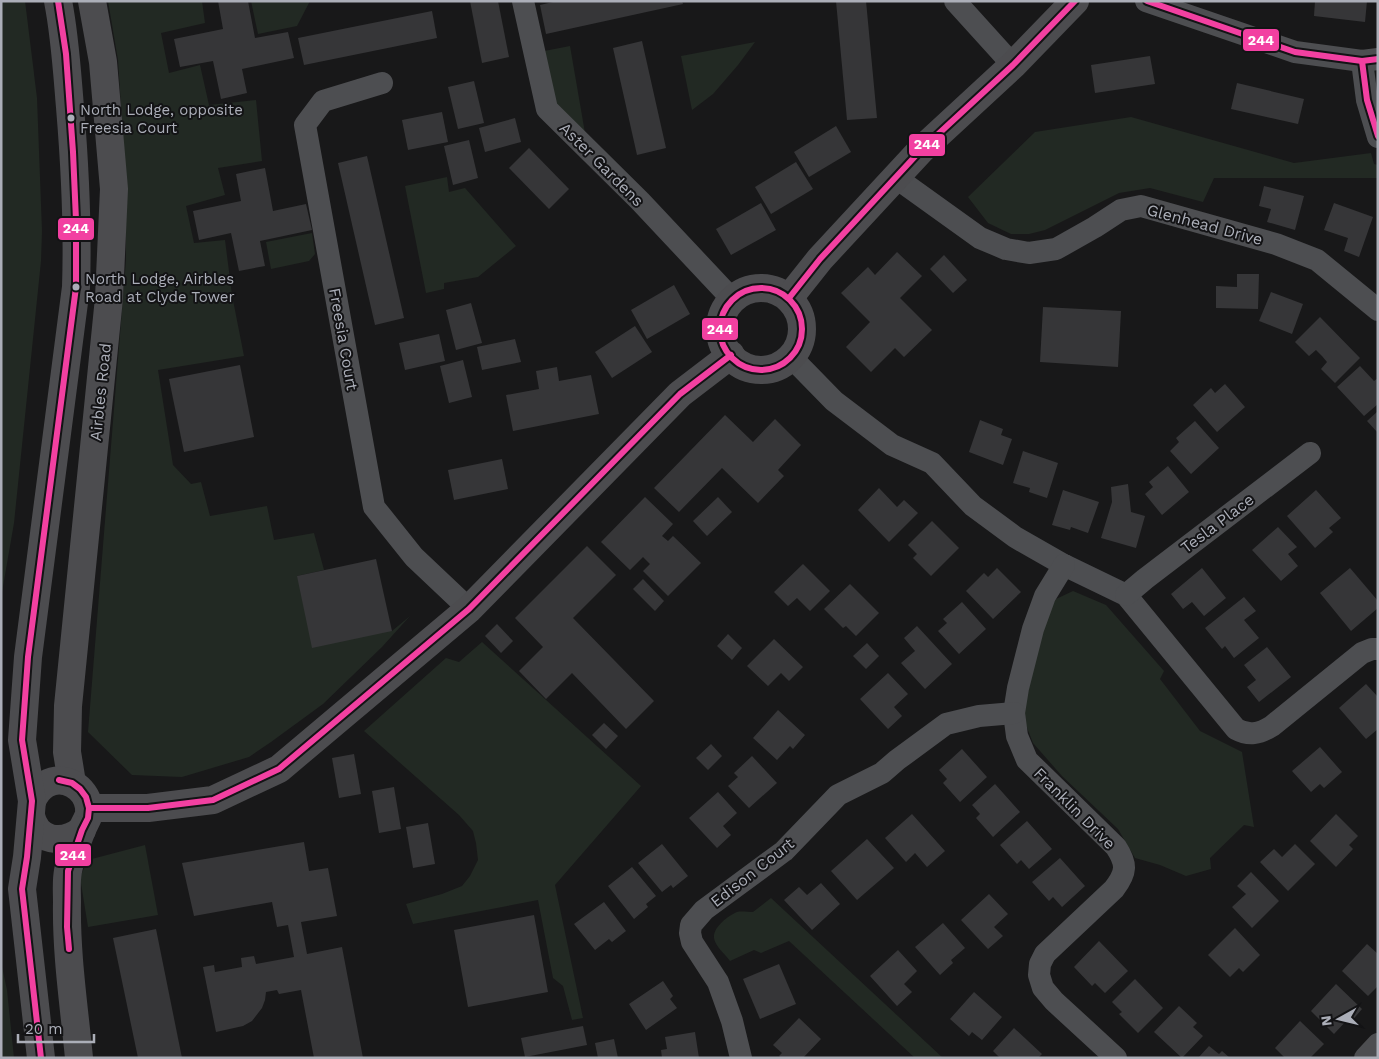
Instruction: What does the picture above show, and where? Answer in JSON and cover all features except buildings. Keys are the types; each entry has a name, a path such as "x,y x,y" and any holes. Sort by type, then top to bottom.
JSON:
{"main road":[{"path":"58,1 64,32 73,142 78,240 76,287 28,657 22,740 33,823 39,832 49,838 59,840 74,836 86,819 148,808 213,800 280,769 469,609 680,394 731,355"},
{"name":"Airbles Road","path":"86,819 86,797 72,783 67,752 68,706 109,298 114,189 102,62 92,1"},
{"path":"789,298 820,259 920,150 1013,64 1075,1"},
{"path":"761,288 776,290 789,298 798,311 802,326 799,344 791,356 775,367 761,370 742,365 731,355 724,346 720,328 723,313 732,299 742,292 761,288"},
{"path":"41,1058 22,889 31,808 36,792 44,785 59,780 72,783"},
{"path":"79,1058 66,927 68,871 86,819"}],"street":[{"name":"Aster Gardens","path":"523,1 547,109 640,201 732,299"},
{"path":"955,1 1013,64"},
{"path":"1146,1 1295,52 1370,60 1367,100 1378,136"},
{"name":"Freesia Court","path":"382,82 322,101 305,125 374,506 414,557 469,609"},
{"name":"Glenhead Drive","path":"895,178 980,238 1006,250 1029,253 1056,249 1121,210 1141,206 1276,244 1317,260 1378,310"},
{"path":"791,356 834,401 892,445 932,463 974,506 1015,537 1064,565 1126,595 1236,729 1245,734 1264,731 1272,726 1362,653 1378,649"},
{"name":"Tesla Place","path":"1126,595 1310,452"},
{"name":"Franklin Drive","path":"1064,565 1045,596 1032,629 1014,713 1017,736 1027,760 1116,847 1124,859 1124,869 1121,880 1114,889 1045,954 1040,964 1039,974 1042,988 1116,1058"},
{"name":"Edison Court","path":"741,1058 732,1021 718,982 692,942 691,925 704,910 784,850 838,795 882,773 946,724 979,716 1014,713"},
{"path":"1365,1058 1378,1044"}],"shaded area":[{"path":"1,1 25,1 37,98 42,231 41,261 14,523 1,598"},
{"path":"108,1 202,1 205,23 161,33 169,73 200,65 209,105 256,100 262,161 218,168 225,195 186,206 194,243 225,240 232,295 244,356 158,370 173,465 191,484 201,482 210,516 267,506 274,540 314,533 324,570 297,576 392,631 410,616 382,647 323,704 271,742 249,757 182,777 132,775 88,732 126,260 126,184 118,60"},
{"path":"251,1 310,1 297,26 258,34"},
{"path":"755,42 713,94 692,110 681,56"},
{"path":"570,46 585,133 550,106 539,52"},
{"path":"1131,117 1294,163 1371,153 1374,164 1378,165 1378,178 1214,178 1203,202 1150,188 1119,193 1045,230 1029,234 1011,234 988,223 968,197 1035,132"},
{"path":"447,177 449,192 465,188 516,246 478,277 444,283 444,289 426,293 405,186"},
{"path":"312,233 315,254 309,261 271,269 266,242"},
{"path":"1073,591 1106,605 1164,671 1160,679 1200,731 1242,752 1254,827 1244,825 1210,858 1211,869 1186,876 1160,865 1135,858 1118,829 1062,776 1033,743 1024,720 1026,686 1044,621 1056,599"},
{"path":"482,642 641,786 555,885 583,1018 572,1020 563,986 553,978 538,900 413,924 406,904 462,886 470,876 478,860 476,843 473,831 459,815 364,731 446,658 459,662"},
{"path":"145,845 158,915 88,927 80,877 88,860"},
{"path":"771,898 943,1058 915,1058 789,941 761,953 754,950 730,961 715,941 714,934 716,930 722,922 733,914 753,912"},
{"path":"1,962 7,990 14,1058 1,1058"}],"transit line":[{"name":"244","path":"41,1058 22,889 32,801 22,740 28,657 76,287 73,152 66,54 58,1"},
{"name":"244","path":"789,298 820,259 921,150 1013,65 1075,1"},
{"name":"244","path":"1147,1 1295,52 1362,61 1378,59"},
{"name":"244","path":"1362,61 1367,100 1378,136"},
{"name":"244","path":"761,288 777,292 790,300 798,313 802,329 798,345 790,358 777,366 761,370 745,366 732,358 724,345 720,329 724,313 732,300 745,292 761,288"},
{"name":"244","path":"89,808 148,808 213,800 279,769 469,609 680,394 731,355"},
{"name":"244","path":"59,780 72,783 80,789 86,797 89,808 88,818 68,871 67,927 69,949"}],"place":[{"name":"North Lodge, opposite Freesia Court","path":"71,118"},
{"name":"North Lodge, Airbles Road at Clyde Tower","path":"76,287"}]}
